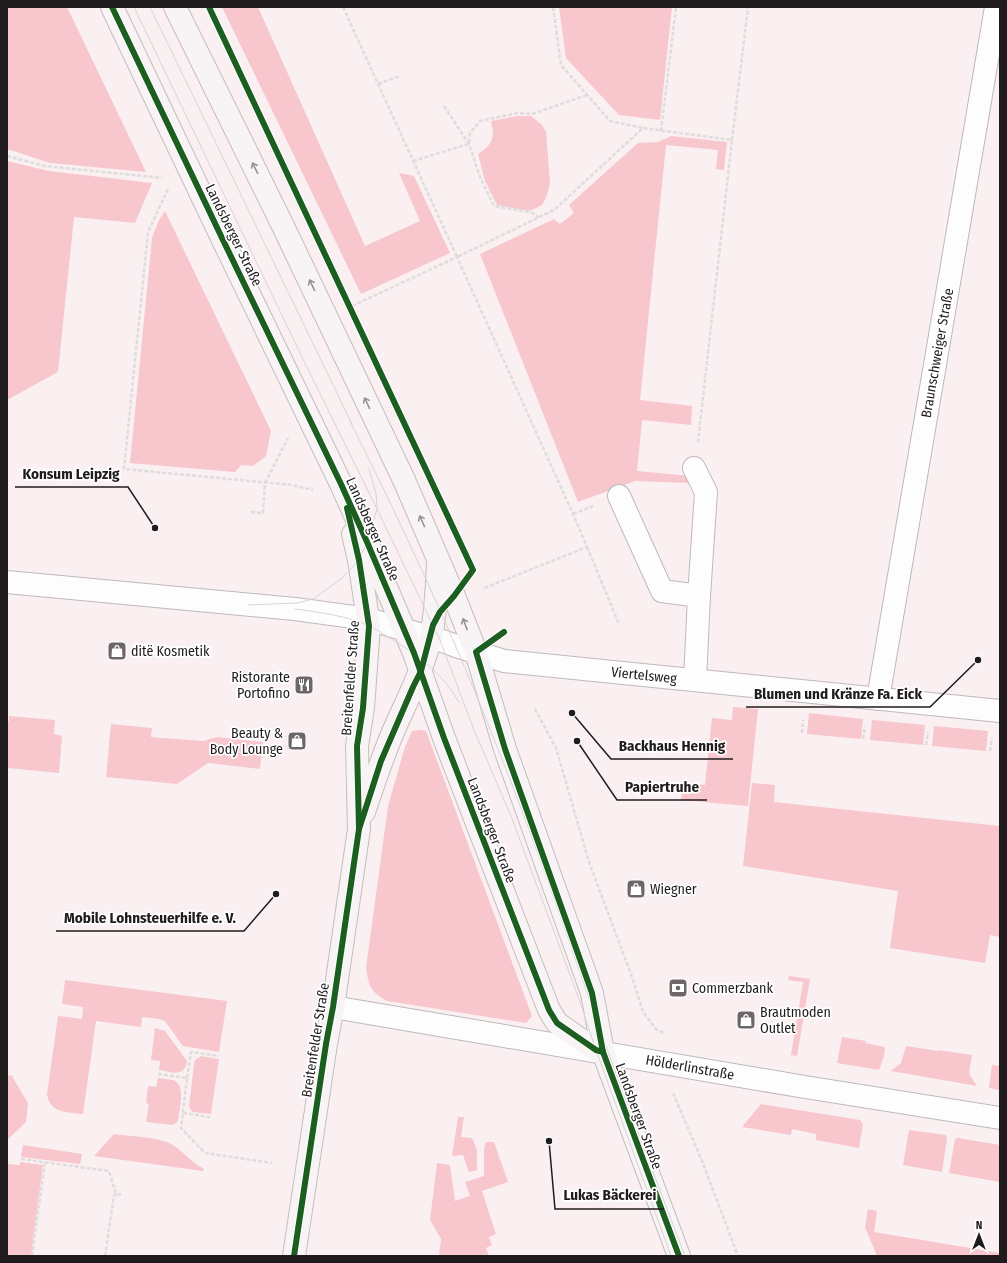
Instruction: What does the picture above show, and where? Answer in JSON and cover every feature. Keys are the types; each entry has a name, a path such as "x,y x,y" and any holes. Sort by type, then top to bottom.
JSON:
{"main road":[{"name":"Landsberger Straße","path":"112,7 341,484 421,671 444,738 549,1010 556,1023 596,1050 603,1052"},
{"name":"Landsberger Straße","path":"175,7 284,228 404,480 438,556 476,652 505,749 592,993 603,1052 679,1256"},
{"name":"Breitenfelder Straße","path":"294,1256 333,1007 358,829 357,746 363,701 369,626 358,560 341,484"},
{"name":"Breitenfelder Straße","path":"358,829 381,761 413,686 421,671 431,637 436,602 438,556"}],"street":[{"name":"Braunschweiger Straße","path":"878,699 996,7"},
{"path":"694,468 706,492 695,680"},
{"path":"619,496 662,591 699,596"},
{"name":"Viertelsweg","path":"7,582 295,609 368,620 431,637 504,661 1000,711"},
{"name":"Hölderlinstraße","path":"333,1007 805,1087 1000,1118"}],"path":[{"path":"343,7 573,514 619,624"},
{"path":"553,7 561,66 610,121 661,131 732,140"},
{"path":"661,131 676,7"},
{"path":"694,468 701,425 748,7"},
{"path":"378,84 400,76"},
{"path":"469,144 470,133 480,122 516,113 532,114 587,95"},
{"path":"444,106 449,111 469,144 480,177 494,206 530,212 539,217"},
{"path":"350,307 554,210 643,128"},
{"path":"413,161 469,144"},
{"path":"7,156 44,166 166,178"},
{"path":"169,186 148,232 124,470 292,485 315,490"},
{"path":"251,512 263,513 265,483 290,433"},
{"path":"482,589 587,547"},
{"path":"535,709 556,748 589,862 631,974 643,1012 656,1029 669,1036"},
{"path":"219,1056 191,1052 181,1128 204,1153 272,1163"},
{"path":"158,1074 187,1078"},
{"path":"673,1093 702,1161 738,1256"},
{"path":"183,1113 210,1117"},
{"path":"21,1159 109,1171 116,1194 110,1208 105,1256"},
{"path":"32,1256 45,1162"},
{"path":"116,1194 122,1195"}],"shaded area":[{"path":"7,7 67,7 146,172 50,163 7,149"},
{"path":"222,7 258,7 365,246 420,221 399,173 414,176 450,253 361,294"},
{"path":"559,7 672,7 660,120 619,115 566,58"},
{"path":"518,116 531,116 542,125 546,132 550,183 546,198 542,205 530,211 497,205 485,181 478,154 490,144 492,140 493,132 491,121"},
{"path":"671,136 727,142 724,170 716,169 718,150 666,145 640,400 692,406 691,425 642,420 637,471 690,476 689,483 635,481 578,502 480,254 554,219 560,224 574,213 569,205 638,143 658,142"},
{"path":"7,161 49,171 152,183 135,223 74,217 58,372 7,400"},
{"path":"165,211 271,431 266,456 253,466 241,465 235,472 130,463 152,238 158,222"},
{"path":"733,707 758,709 748,806 681,800 683,783 705,785 712,718 732,720"},
{"path":"809,713 863,719 861,739 807,734"},
{"path":"9,716 55,720 54,734 62,736 59,773 7,768 7,721 9,721"},
{"path":"872,720 925,725 923,745 870,740"},
{"path":"111,724 152,728 151,737 203,741 217,737 263,742 260,769 208,763 177,784 106,777"},
{"path":"934,726 988,731 986,751 932,746"},
{"path":"412,731 426,731 532,1016 526,1023 387,1001 377,994 369,984 366,968 388,806 405,747"},
{"path":"752,783 775,785 774,802 1000,826 1000,937 990,935 985,963 890,948 898,891 743,866"},
{"path":"789,976 810,979 797,1056 791,1055 803,982 788,980"},
{"path":"65,980 227,1001 219,1052 183,1046 165,1021 160,1019 142,1017 141,1027 96,1021 83,1114 55,1109 49,1101 47,1094 58,1016 82,1019 83,1007 62,1004"},
{"path":"155,1028 165,1031 187,1061 183,1070 180,1072 173,1073 159,1070 160,1061 151,1060"},
{"path":"842,1037 866,1041 865,1043 885,1047 884,1056 879,1070 837,1063"},
{"path":"906,1046 972,1055 969,1074 977,1086 891,1071 901,1063"},
{"path":"201,1056 219,1059 211,1114 193,1112 189,1107 194,1064 195,1060"},
{"path":"992,1065 1000,1066 1000,1090 989,1088"},
{"path":"7,1075 13,1076 28,1103 26,1122 7,1140"},
{"path":"158,1078 173,1080 180,1087 181,1098 178,1121 173,1125 146,1122 149,1104 146,1103 148,1086 156,1087"},
{"path":"761,1104 860,1120 863,1124 859,1148 816,1140 816,1134 792,1129 791,1135 742,1127"},
{"path":"458,1117 464,1117 461,1137 472,1138 477,1150 477,1170 469,1172 463,1155 452,1156"},
{"path":"909,1130 946,1135 947,1138 942,1172 903,1165"},
{"path":"114,1134 149,1138 169,1143 204,1169 203,1171 94,1156"},
{"path":"958,1138 1000,1145 1000,1182 949,1173 955,1139"},
{"path":"486,1142 494,1142 508,1182 482,1191 496,1234 489,1237 492,1245 486,1248 489,1256 439,1255 441,1239 430,1220 437,1163 450,1165 455,1201 470,1196 465,1182 484,1176 484,1149"},
{"path":"23,1145 82,1154 80,1164 21,1157"},
{"path":"20,1162 43,1165 31,1256 7,1256 7,1164 20,1165"},
{"path":"868,1209 877,1211 874,1232 1000,1253 1000,1256 877,1256 865,1227"}],"tram line":[{"path":"134,7 440,640 474,730 511,816 579,999 671,1256"},
{"path":"150,7 352,424"},
{"path":"349,419 423,572 474,689 535,846 605,1044 685,1256"},
{"path":"248,605 297,603 313,599 341,579 359,560 367,542 377,509 376,493 369,469"},
{"path":"295,609 342,617 372,627 420,658 445,682 459,702"}],"cycle path":[{"path":"112,7 341,484 367,542 414,653 444,738 549,1010 557,1023 596,1050 603,1052"},
{"path":"209,7 473,570 440,612 433,625 421,671 381,761 359,829"},
{"path":"294,1256 359,829 357,746 363,708 369,626 359,560 347,508"},
{"path":"504,632 476,652 505,749 592,993 603,1052 679,1256"}],"place":[{"name":"Konsum Leipzig","path":"155,528"},
{"name":"ditë Kosmetik","path":"117,651"},
{"name":"Blumen und Kränze Fa. Eick","path":"978,660"},
{"name":"Ristorante Portofino","path":"304,685"},
{"name":"Backhaus Hennig","path":"572,713"},
{"name":"Beauty & Body Lounge","path":"297,741"},
{"name":"Papiertruhe","path":"577,741"},
{"name":"Wiegner","path":"636,889"},
{"name":"Mobile Lohnsteuerhilfe e. V.","path":"276,894"},
{"name":"Commerzbank","path":"678,988"},
{"name":"Brautmoden Outlet","path":"746,1020"},
{"name":"Lukas Bäckerei","path":"549,1141"}]}
